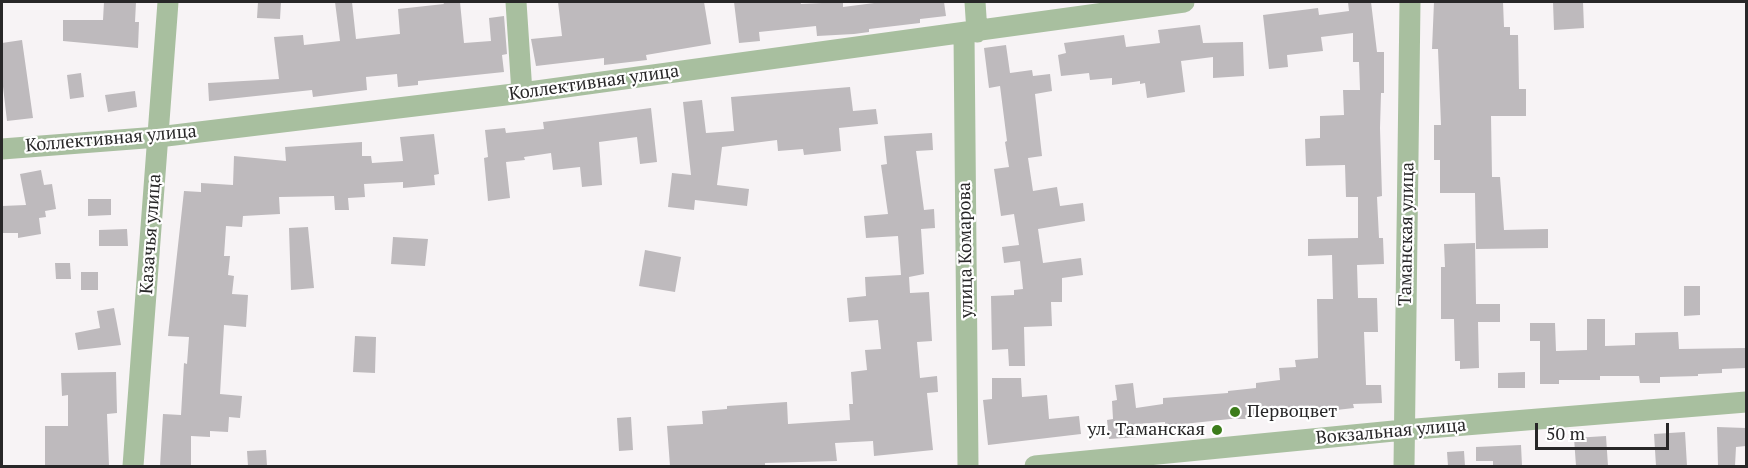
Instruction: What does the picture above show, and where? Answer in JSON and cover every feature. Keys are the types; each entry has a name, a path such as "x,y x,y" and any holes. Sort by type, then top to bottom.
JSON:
{"street":[{"name":"Казачья улица","path":"133,466 168,2"},
{"path":"516,2 522,93"},
{"name":"улица Комарова","path":"968,466 970,33 975,2"},
{"name":"Коллективная улица","path":"2,149 158,137 522,93 1184,2"},
{"name":"Таманская улица","path":"1404,466 1410,2"},
{"name":"Вокзальная улица","path":"1035,466 1404,430 1746,402"}],"building":[{"path":"104,2 136,2 135,22 139,22 138,48 63,41 63,20 103,20"},
{"path":"258,2 281,2 280,19 257,18"},
{"path":"335,2 352,2 356,39 400,34 398,9 444,4 443,2 460,2 464,43 491,41 489,18 504,16 507,54 502,55 504,72 418,81 418,85 398,87 397,74 366,77 367,90 313,97 312,90 209,101 208,83 279,79 274,37 303,35 304,45 340,41"},
{"path":"558,2 704,2 711,44 646,55 647,60 604,65 604,58 536,66 531,39 562,36"},
{"path":"734,2 800,2 801,4 843,2 843,7 882,2 944,2 946,16 920,19 920,23 869,29 869,32 854,34 817,36 816,26 759,32 760,41 739,43"},
{"path":"1348,2 1371,2 1377,52 1384,52 1384,93 1381,93 1380,128 1382,196 1377,197 1379,238 1383,238 1384,264 1357,265 1358,298 1377,298 1378,332 1364,332 1366,385 1381,385 1382,403 1353,404 1354,408 1257,419 1230,419 1165,426 1165,422 1137,424 1138,437 1109,439 1107,420 1113,419 1112,401 1117,400 1115,385 1133,383 1136,408 1163,404 1163,398 1228,393 1228,391 1256,388 1256,383 1280,380 1279,368 1296,367 1295,360 1318,358 1317,299 1333,299 1332,255 1308,256 1308,239 1358,238 1358,197 1346,197 1345,165 1306,166 1305,139 1320,138 1320,116 1344,115 1343,90 1360,90 1359,62 1353,62 1353,33 1321,37 1323,51 1287,55 1288,67 1269,69 1263,15 1318,8 1319,15 1349,11"},
{"path":"1434,2 1503,2 1504,27 1510,27 1510,35 1518,35 1519,89 1526,89 1526,116 1491,116 1492,177 1500,177 1504,230 1548,229 1548,248 1476,249 1475,193 1440,193 1440,160 1434,160 1434,125 1441,125 1438,49 1432,49"},
{"path":"1553,2 1583,2 1584,28 1554,30"},
{"path":"1200,25 1203,43 1243,42 1244,76 1213,78 1213,57 1181,61 1185,92 1147,98 1145,83 1140,84 1140,81 1112,85 1112,78 1090,80 1089,73 1061,76 1058,55 1066,53 1064,43 1124,35 1126,47 1160,43 1158,30"},
{"path":"22,40 33,118 7,121 2,78 2,43"},
{"path":"1006,45 1010,73 1032,70 1033,76 1050,74 1052,91 1035,94 1042,156 1028,158 1033,191 1057,187 1060,206 1083,203 1085,221 1038,229 1043,263 1081,258 1083,275 1062,278 1062,302 1051,302 1052,326 1024,327 1025,366 1009,366 1008,349 992,350 991,296 1014,295 1014,290 1023,289 1020,261 1004,263 1002,247 1019,245 1014,214 1001,216 994,169 1009,167 1005,142 1007,141 1000,86 989,88 984,48"},
{"path":"81,73 84,97 70,99 67,75"},
{"path":"850,87 853,111 876,109 878,124 839,128 841,151 804,155 803,149 778,151 777,140 722,147 717,185 749,189 747,206 695,200 694,210 668,207 672,173 691,175 683,102 702,100 706,133 734,131 731,97"},
{"path":"135,91 137,107 108,112 105,95"},
{"path":"651,108 657,162 640,164 637,137 599,142 602,185 582,187 580,167 553,170 551,153 524,157 525,160 506,162 510,198 488,201 484,158 488,157 485,130 505,128 506,133 544,129 543,122"},
{"path":"932,133 933,150 916,151 924,210 934,209 935,228 921,229 924,274 909,277 910,293 929,292 932,341 917,342 920,378 937,376 938,392 927,393 933,450 874,456 873,441 835,443 837,461 765,463 765,466 670,466 667,426 703,424 702,411 727,409 727,406 787,402 788,424 850,420 849,404 853,404 851,372 867,370 865,350 881,349 878,320 849,322 847,298 866,296 865,277 901,275 898,236 866,238 864,216 888,214 881,165 887,164 884,136"},
{"path":"434,134 439,174 434,175 435,185 403,188 403,182 364,184 365,197 348,198 349,210 335,210 334,196 279,197 280,214 243,216 242,227 226,226 224,256 230,256 228,275 234,276 232,294 248,295 246,327 224,325 220,394 242,396 240,418 229,417 228,432 210,431 210,437 191,436 191,466 160,466 163,414 181,415 184,363 187,364 189,337 168,336 184,191 201,192 201,183 233,185 234,156 286,161 285,147 362,142 362,156 371,156 372,163 403,161 400,137"},
{"path":"41,170 44,185 52,184 56,209 45,211 46,217 39,218 41,234 18,238 18,233 2,233 2,206 26,205 20,174"},
{"path":"88,199 111,199 111,215 88,216"},
{"path":"308,227 314,288 291,290 289,228"},
{"path":"127,229 128,246 99,246 99,230"},
{"path":"393,237 428,239 425,266 391,264"},
{"path":"1475,243 1476,304 1500,304 1500,322 1478,322 1479,368 1460,369 1460,361 1455,361 1454,319 1441,319 1441,267 1445,267 1444,244"},
{"path":"645,250 681,257 675,292 639,286"},
{"path":"55,263 70,263 71,279 56,279"},
{"path":"81,272 98,272 98,290 81,290"},
{"path":"1684,286 1700,286 1700,315 1684,316"},
{"path":"114,308 121,345 78,350 75,333 100,328 97,311"},
{"path":"1587,319 1605,319 1605,346 1635,345 1635,333 1678,332 1679,349 1746,348 1746,368 1722,369 1722,373 1698,374 1698,376 1660,377 1660,383 1640,383 1639,376 1600,376 1600,380 1559,380 1559,384 1540,384 1540,341 1530,341 1530,323 1555,323 1556,351 1587,350"},
{"path":"355,336 376,337 375,373 353,372"},
{"path":"116,372 117,413 107,414 109,466 45,466 45,426 68,426 68,395 62,396 61,373"},
{"path":"1525,372 1525,388 1498,388 1498,373"},
{"path":"992,378 1021,378 1022,397 1047,395 1049,419 1079,416 1081,434 988,445 983,400 992,399"},
{"path":"631,417 633,450 619,451 617,418"},
{"path":"1717,427 1746,428 1746,446 1736,447 1735,466 1718,466"},
{"path":"1685,432 1687,466 1656,466 1654,434"},
{"path":"1606,436 1608,466 1576,466 1574,438"},
{"path":"1521,445 1522,466 1493,466 1493,461 1476,461 1476,447"},
{"path":"266,450 267,466 248,466 247,451"},
{"path":"1464,451 1465,466 1448,466 1447,452"}],"place":[{"name":"Первоцвет","path":"1235,412"},
{"name":"ул. Таманская","path":"1217,430"}]}
